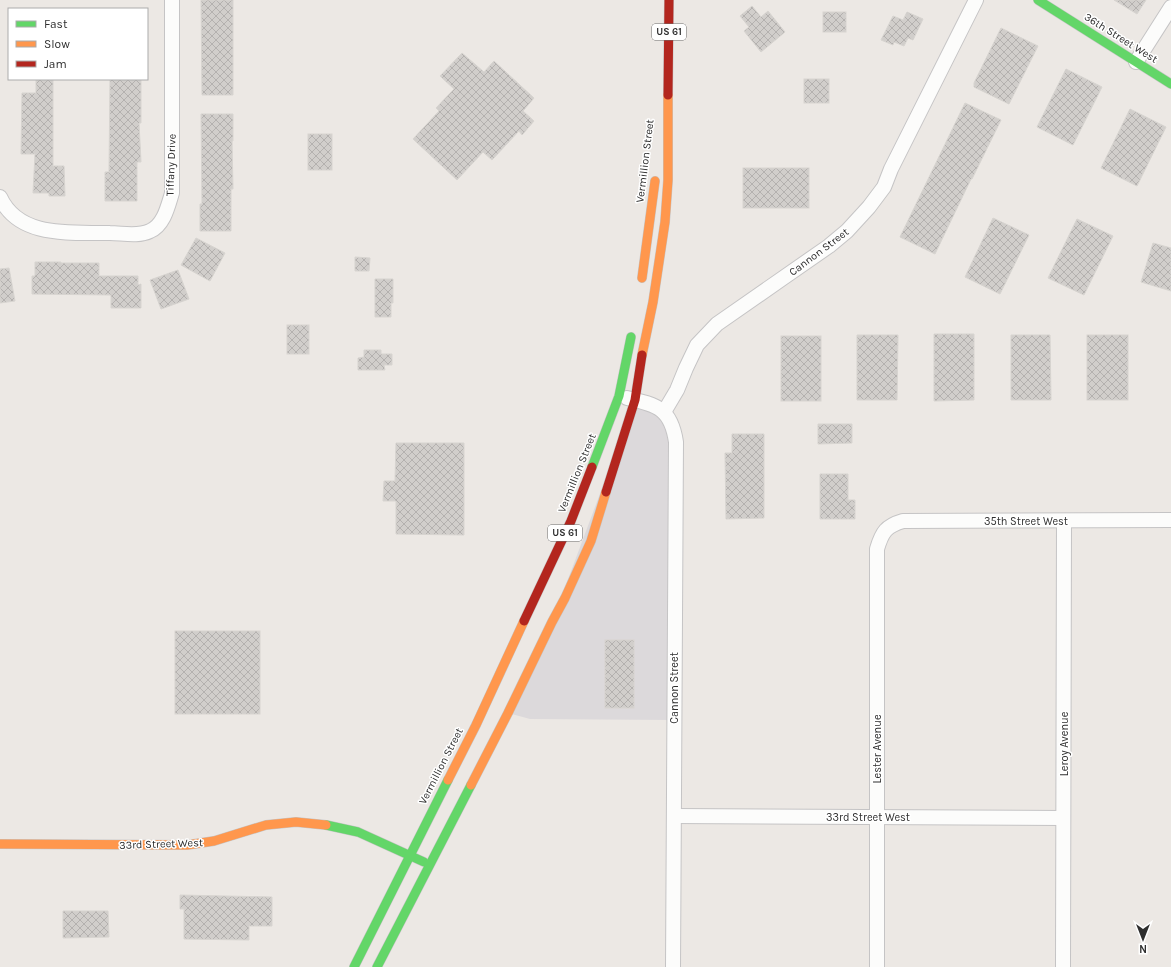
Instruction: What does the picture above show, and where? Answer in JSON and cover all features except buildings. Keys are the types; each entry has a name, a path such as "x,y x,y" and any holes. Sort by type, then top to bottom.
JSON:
{"main road":[{"name":"Vermillion Street","path":"377,967 508,713 565,598 591,541 635,400 642,355 653,302 665,222 668,180 669,0"},
{"name":"36th Street West","path":"1038,0 1171,84"},
{"name":"Vermillion Street","path":"659,142 668,65"},
{"name":"Vermillion Street","path":"640,287 655,173"},
{"name":"Vermillion Street","path":"354,967 476,725 571,520 619,396 632,329"},
{"name":"33rd Street West","path":"0,844 187,845 214,841 266,826 296,822 322,824 358,832 429,865"}],"street":[{"name":"Tiffany Drive","path":"1,203 12,215 24,222 38,229 57,232 137,234 150,231 161,222 168,208 172,193 172,0"},
{"name":"Cannon Street","path":"673,967 676,442 671,422 664,412 677,390 698,345 717,324 829,246 847,231 869,207 884,187 891,169 976,0"},
{"path":"1136,62 1171,7"},
{"path":"619,396 654,405 664,412"},
{"name":"Leroy Avenue","path":"1063,967 1064,520"},
{"name":"35th Street West","path":"884,532 891,525 903,521 1171,520"},
{"name":"Lester Avenue","path":"877,967 877,549 884,532"},
{"name":"33rd Street West","path":"674,816 1063,818"}],"shaded area":[{"path":"635,400 671,422 674,720 530,719 508,713 552,622"}],"traffic: fast":[{"path":"1038,0 1171,84"},
{"path":"592,467 619,396 631,337"},
{"path":"354,967 448,780"},
{"path":"377,967 471,785"},
{"path":"326,825 358,832 424,862"}],"traffic: slow":[{"path":"642,355 653,302 665,222 668,180 668,95"},
{"path":"642,278 655,181"},
{"path":"471,785 565,598 591,541 606,492"},
{"path":"448,780 476,725 524,621"},
{"path":"0,844 187,845 214,841 266,825 296,822 326,825"}],"traffic: jam":[{"path":"668,95 669,0"},
{"path":"606,492 635,400 642,355"},
{"path":"524,621 571,521 592,467"}]}
